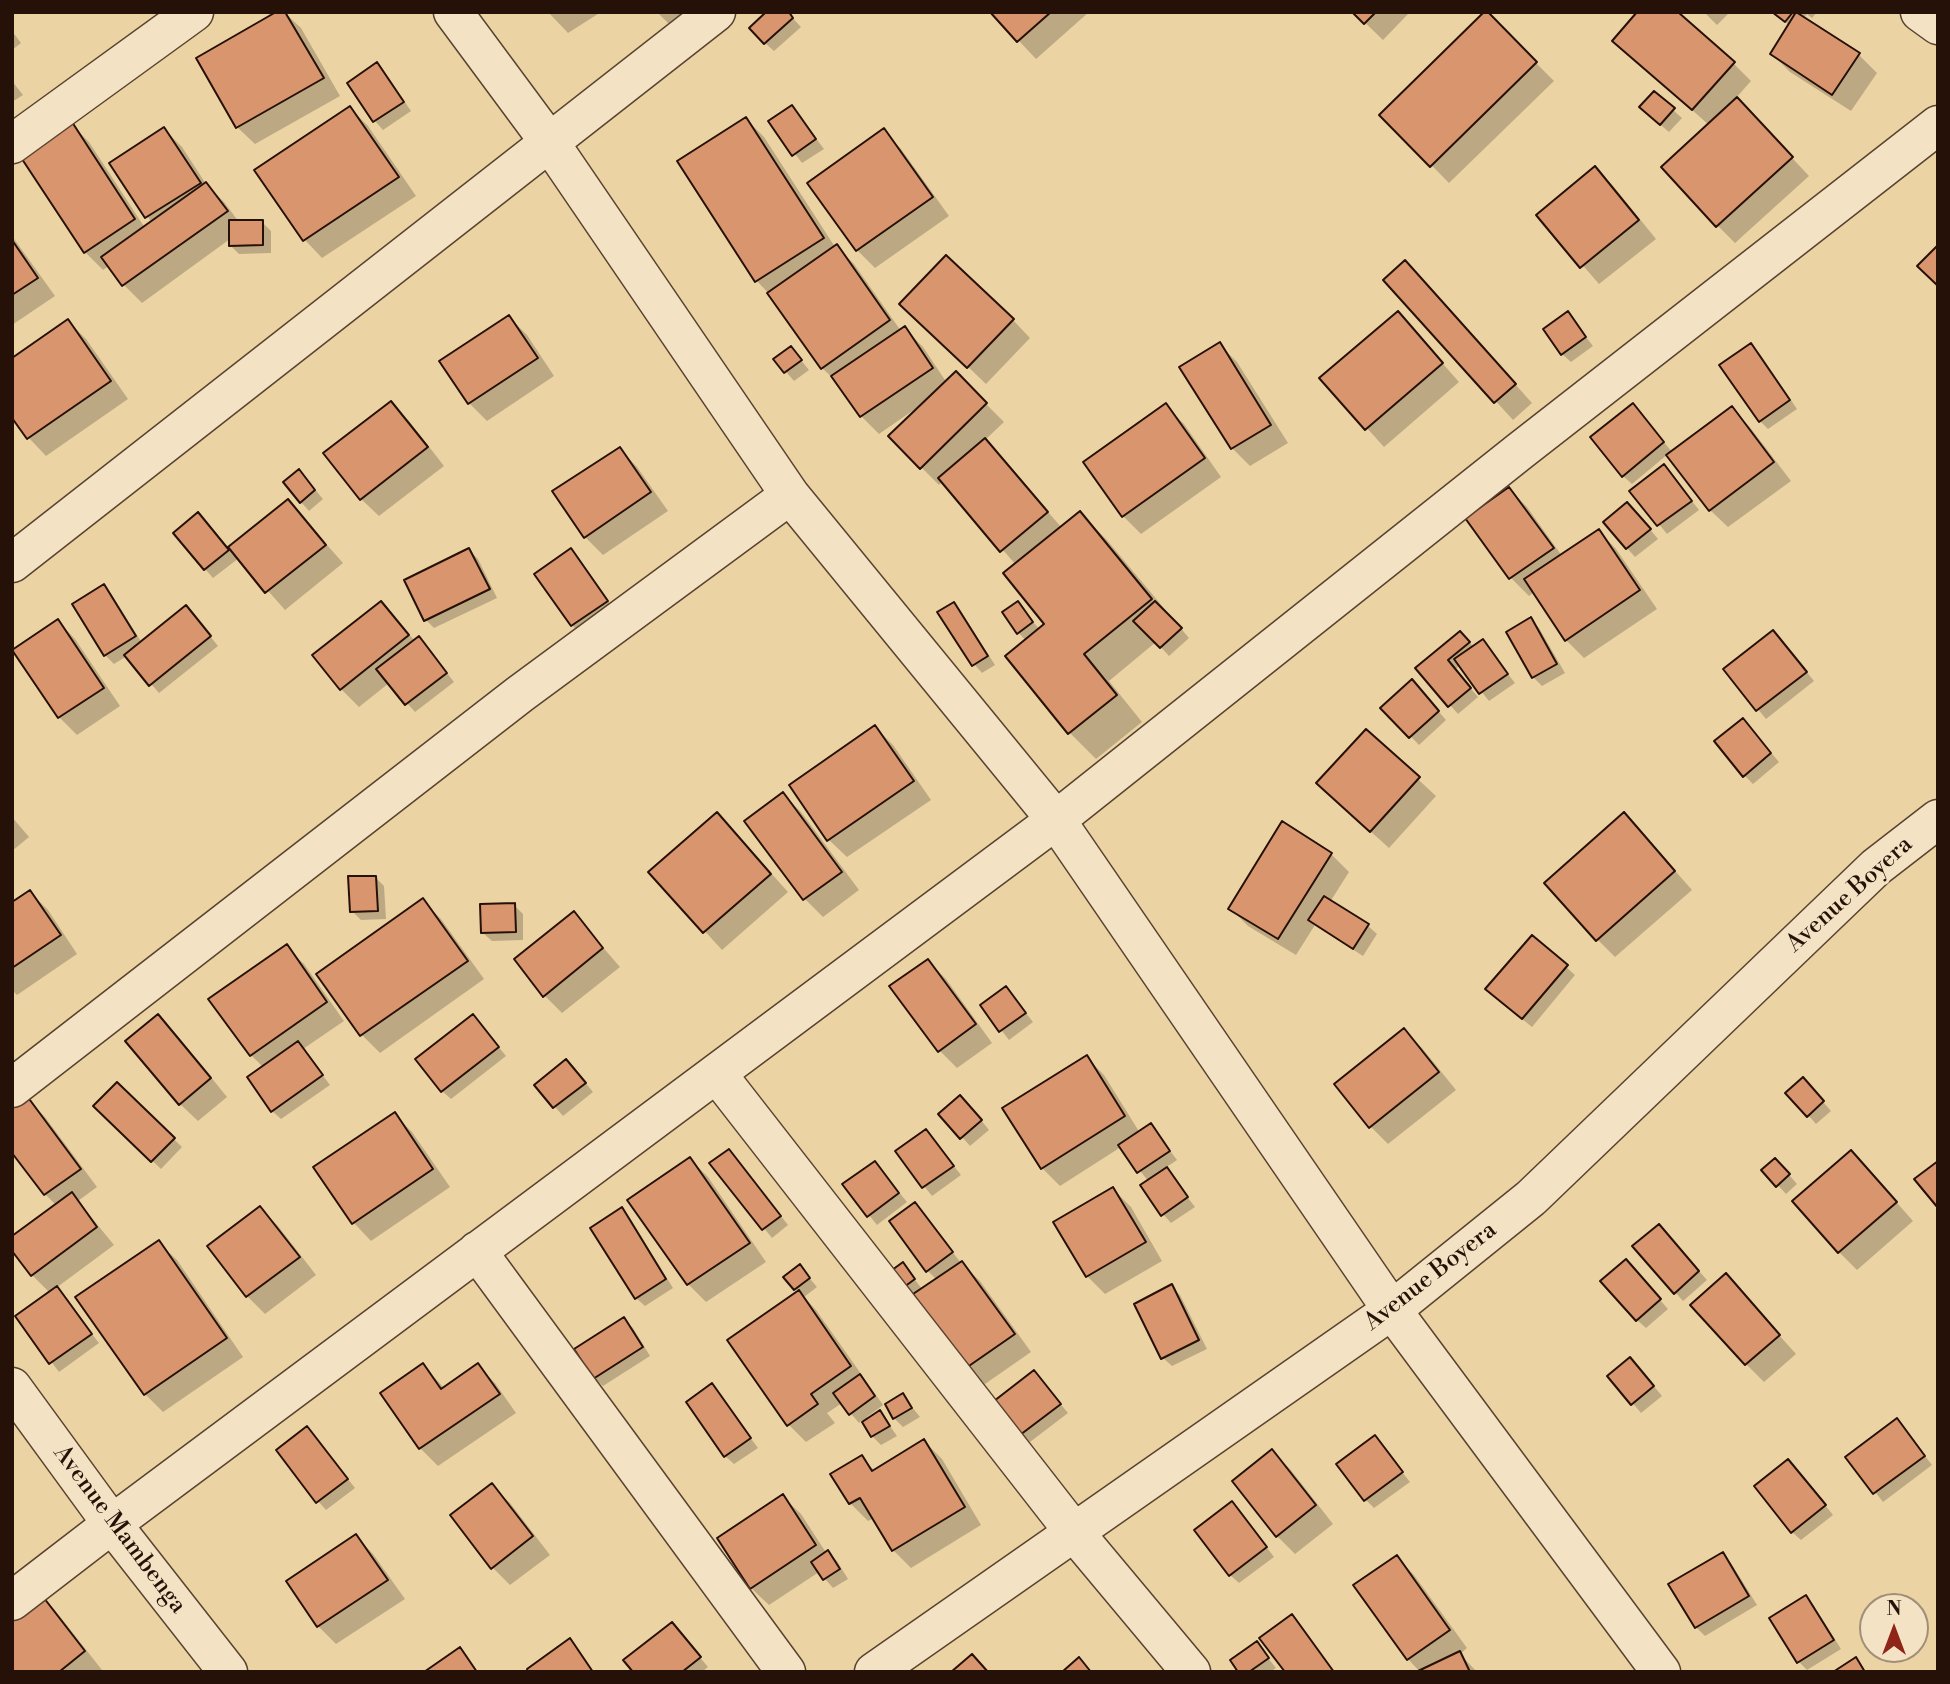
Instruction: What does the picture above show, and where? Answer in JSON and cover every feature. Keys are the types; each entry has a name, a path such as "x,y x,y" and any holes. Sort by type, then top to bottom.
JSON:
{"street":[{"path":"12,144 194,12"},
{"path":"453,12 550,143 790,495 1056,820 1392,1310 1661,1672"},
{"path":"12,563 716,12"},
{"path":"1920,12 1938,25"},
{"path":"12,1601 1056,820 1520,451 1938,125"},
{"path":"12,1088 520,694 790,495"},
{"name":"Avenue Boyera","path":"874,1672 1392,1310 1531,1198 1876,867 1938,819"},
{"path":"717,1073 1074,1532 1191,1672"},
{"path":"477,1251 786,1672"},
{"name":"Avenue Mambenga","path":"12,1387 112,1524 228,1672"}],"building":[{"path":"276,12 285,12 324,78 236,128 196,58"},
{"path":"766,12 789,12 793,18 764,44 749,28"},
{"path":"990,12 1051,12 1017,42"},
{"path":"1352,12 1376,12 1364,24"},
{"path":"1484,12 1488,12 1537,62 1430,167 1379,115"},
{"path":"1637,12 1678,12 1735,62 1692,110 1612,41"},
{"path":"1772,12 1793,12 1785,22"},
{"path":"1796,12 1860,53 1832,95 1770,54"},
{"path":"377,62 404,102 373,122 347,83"},
{"path":"1654,91 1675,108 1660,125 1639,107"},
{"path":"1737,97 1793,157 1716,227 1661,167"},
{"path":"792,105 816,139 792,156 768,121"},
{"path":"350,106 399,177 303,241 254,170"},
{"path":"746,117 824,238 755,282 677,161"},
{"path":"72,122 135,219 84,253 20,156"},
{"path":"164,127 201,183 145,218 109,163"},
{"path":"884,128 933,197 856,251 807,183"},
{"path":"1595,166 1639,220 1580,268 1536,215"},
{"path":"206,182 228,211 122,286 101,257"},
{"path":"229,220 263,220 263,245 229,246"},
{"path":"12,240 38,278 12,295"},
{"path":"837,244 890,320 821,369 767,293"},
{"path":"1938,245 1938,286 1917,266"},
{"path":"946,255 1014,319 967,368 899,304"},
{"path":"1405,260 1516,384 1494,403 1383,280"},
{"path":"1398,311 1443,363 1365,430 1319,378"},
{"path":"1568,311 1586,337 1561,355 1543,329"},
{"path":"509,315 538,358 468,404 439,361"},
{"path":"68,319 111,381 27,439 12,418 12,358"},
{"path":"905,326 933,368 860,417 831,376"},
{"path":"1220,342 1271,425 1231,449 1179,367"},
{"path":"1751,343 1790,400 1759,422 1719,365"},
{"path":"791,346 802,360 784,373 773,359"},
{"path":"956,371 987,403 920,469 888,436"},
{"path":"391,401 428,447 360,500 323,453"},
{"path":"1166,403 1205,458 1122,517 1083,462"},
{"path":"1633,403 1664,442 1622,477 1590,437"},
{"path":"1732,406 1774,462 1709,511 1666,455"},
{"path":"985,438 1048,512 1000,552 938,478"},
{"path":"620,447 651,492 584,538 552,491"},
{"path":"1664,464 1692,501 1657,526 1629,491"},
{"path":"299,469 315,490 300,503 283,482"},
{"path":"1509,487 1554,548 1509,579 1465,518"},
{"path":"288,499 326,545 265,593 228,547"},
{"path":"1627,502 1651,529 1626,549 1603,522"},
{"path":"1080,511 1152,599 1084,654 1117,695 1068,734 1005,656 1044,624 1003,573"},
{"path":"198,512 229,550 204,570 173,533"},
{"path":"1599,529 1640,590 1565,641 1524,579"},
{"path":"469,548 490,589 424,621 404,580"},
{"path":"571,548 608,601 571,626 534,574"},
{"path":"104,584 136,636 104,656 72,604"},
{"path":"381,601 409,635 340,690 312,655"},
{"path":"1018,601 1033,622 1017,634 1002,612"},
{"path":"1155,601 1182,628 1160,648 1133,621"},
{"path":"954,602 988,656 972,666 937,612"},
{"path":"186,605 211,636 149,686 124,655"},
{"path":"1531,617 1557,664 1532,678 1506,632"},
{"path":"58,619 104,688 58,718 12,650"},
{"path":"1773,630 1807,672 1756,711 1723,669"},
{"path":"1460,631 1470,642 1448,660 1471,688 1448,707 1415,668"},
{"path":"419,636 447,673 405,705 376,669"},
{"path":"1483,639 1508,674 1479,694 1454,659"},
{"path":"1412,679 1439,711 1409,738 1380,708"},
{"path":"1743,718 1771,753 1743,777 1714,741"},
{"path":"875,725 914,781 827,841 789,785"},
{"path":"1366,729 1420,777 1370,832 1316,783"},
{"path":"783,792 842,872 803,900 744,821"},
{"path":"717,812 771,874 703,933 648,872"},
{"path":"1624,812 1675,871 1596,941 1544,883"},
{"path":"1282,821 1332,853 1278,939 1228,909"},
{"path":"348,876 376,876 378,911 350,912"},
{"path":"30,890 61,935 12,968 12,902"},
{"path":"1324,896 1369,924 1353,949 1308,920"},
{"path":"423,898 468,961 360,1036 316,974"},
{"path":"515,903 516,932 481,933 480,904"},
{"path":"574,911 603,948 543,997 514,959"},
{"path":"1532,935 1568,965 1522,1019 1485,989"},
{"path":"287,944 327,1002 250,1056 208,999"},
{"path":"928,959 976,1024 938,1052 889,986"},
{"path":"1006,986 1026,1013 999,1032 980,1005"},
{"path":"158,1014 211,1078 179,1105 125,1041"},
{"path":"473,1014 499,1047 441,1092 415,1059"},
{"path":"1404,1028 1439,1072 1369,1128 1334,1084"},
{"path":"298,1041 323,1075 271,1112 247,1077"},
{"path":"1087,1055 1125,1116 1041,1169 1002,1108"},
{"path":"566,1059 586,1083 553,1108 534,1085"},
{"path":"1803,1077 1824,1101 1807,1117 1785,1093"},
{"path":"117,1082 175,1138 151,1162 93,1106"},
{"path":"960,1095 982,1120 960,1139 938,1114"},
{"path":"27,1096 81,1169 44,1195 12,1153 12,1107"},
{"path":"395,1112 433,1169 352,1224 313,1167"},
{"path":"1151,1123 1170,1151 1137,1173 1118,1145"},
{"path":"926,1129 954,1166 922,1188 895,1151"},
{"path":"729,1149 781,1216 762,1230 709,1163"},
{"path":"1851,1150 1897,1202 1838,1253 1792,1201"},
{"path":"690,1157 750,1243 687,1285 627,1200"},
{"path":"1775,1158 1790,1174 1776,1187 1761,1170"},
{"path":"875,1161 899,1193 867,1217 842,1184"},
{"path":"1938,1161 1938,1208 1914,1179"},
{"path":"1167,1167 1188,1197 1161,1216 1140,1185"},
{"path":"1113,1187 1146,1242 1086,1277 1053,1222"},
{"path":"72,1192 97,1227 31,1276 12,1251 12,1236"},
{"path":"915,1202 953,1252 926,1272 889,1221"},
{"path":"260,1206 300,1257 246,1297 207,1246"},
{"path":"622,1207 666,1279 635,1299 590,1228"},
{"path":"1659,1224 1699,1271 1674,1294 1632,1246"},
{"path":"159,1240 227,1338 144,1395 75,1297"},
{"path":"1626,1259 1661,1299 1636,1321 1600,1281"},
{"path":"962,1261 1015,1334 966,1368 913,1294"},
{"path":"903,1262 915,1279 900,1290 888,1273"},
{"path":"800,1264 810,1278 794,1290 783,1277"},
{"path":"1726,1273 1780,1335 1745,1365 1690,1305"},
{"path":"1172,1284 1199,1340 1161,1359 1134,1304"},
{"path":"57,1286 92,1334 49,1364 15,1316"},
{"path":"799,1290 851,1366 811,1394 818,1404 787,1426 727,1340"},
{"path":"624,1317 643,1347 593,1379 574,1349"},
{"path":"1630,1357 1654,1386 1631,1405 1607,1376"},
{"path":"423,1363 441,1389 478,1363 500,1394 419,1449 380,1393"},
{"path":"1034,1370 1061,1404 1020,1435 994,1401"},
{"path":"860,1374 875,1396 849,1415 833,1393"},
{"path":"712,1383 751,1438 724,1457 686,1402"},
{"path":"903,1393 912,1408 893,1419 885,1404"},
{"path":"880,1410 890,1426 871,1437 862,1422"},
{"path":"1897,1418 1925,1456 1873,1494 1845,1457"},
{"path":"307,1426 348,1479 316,1503 276,1450"},
{"path":"1375,1435 1403,1472 1364,1501 1336,1464"},
{"path":"924,1439 965,1507 892,1551 860,1498 849,1504 830,1474 862,1455 872,1471"},
{"path":"1272,1449 1316,1505 1276,1537 1232,1481"},
{"path":"1788,1459 1826,1505 1791,1533 1754,1486"},
{"path":"492,1483 533,1536 491,1569 450,1515"},
{"path":"783,1494 816,1545 750,1589 717,1538"},
{"path":"1232,1501 1267,1547 1229,1576 1194,1530"},
{"path":"356,1534 388,1580 317,1627 286,1581"},
{"path":"828,1550 840,1569 823,1580 811,1562"},
{"path":"1723,1552 1749,1596 1695,1628 1668,1584"},
{"path":"1397,1555 1450,1630 1407,1660 1353,1585"},
{"path":"37,1589 85,1651 59,1672 12,1672 12,1607"},
{"path":"1806,1595 1834,1640 1797,1663 1769,1618"},
{"path":"1292,1614 1334,1672 1285,1672 1259,1638"},
{"path":"672,1622 701,1657 682,1672 633,1672 623,1660"},
{"path":"570,1638 593,1672 528,1672 527,1669"},
{"path":"1257,1641 1269,1658 1249,1672 1238,1672 1230,1660"},
{"path":"460,1647 477,1672 424,1672"},
{"path":"1460,1651 1470,1672 1416,1672"},
{"path":"972,1654 988,1672 951,1672"},
{"path":"1079,1657 1091,1672 1062,1672"},
{"path":"1856,1657 1865,1672 1833,1672"}]}
